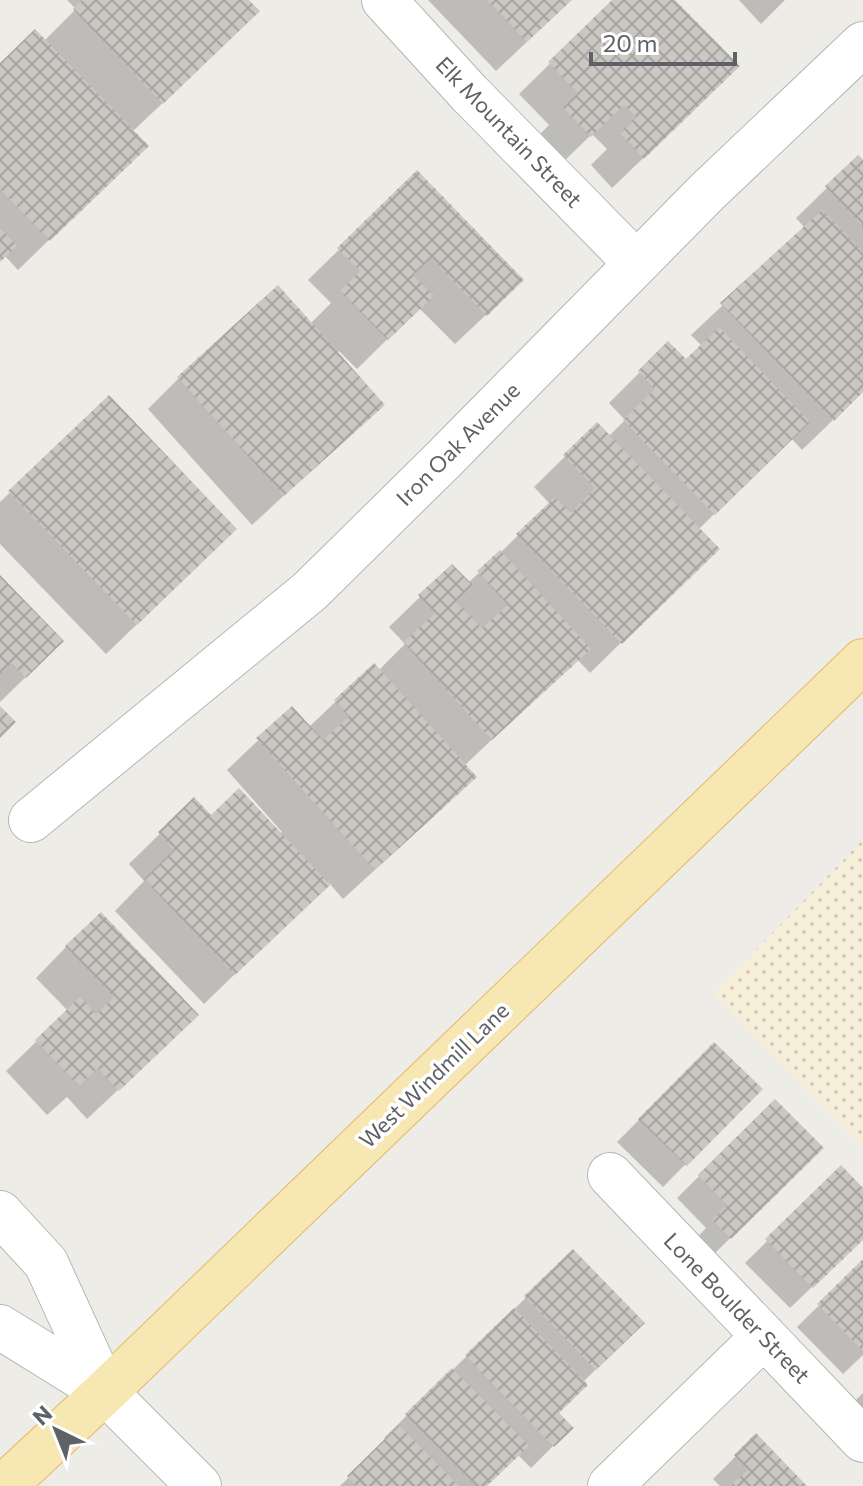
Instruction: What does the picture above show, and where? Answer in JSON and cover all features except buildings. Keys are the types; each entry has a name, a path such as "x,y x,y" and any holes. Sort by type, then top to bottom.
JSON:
{"main road":[{"name":"West Windmill Lane","path":"4,1486 863,661"}],"street":[{"name":"Elk Mountain Street","path":"384,0 469,93 636,263"},
{"name":"Iron Oak Avenue","path":"31,820 310,591 636,263 863,44"},
{"name":"Lone Boulder Street","path":"610,1175 863,1440"},
{"path":"0,1213 46,1263 105,1392"},
{"path":"0,1327 105,1392 199,1486"},
{"path":"610,1486 764,1336"}],"sand":[{"path":"863,840 863,1146 713,994"}]}
